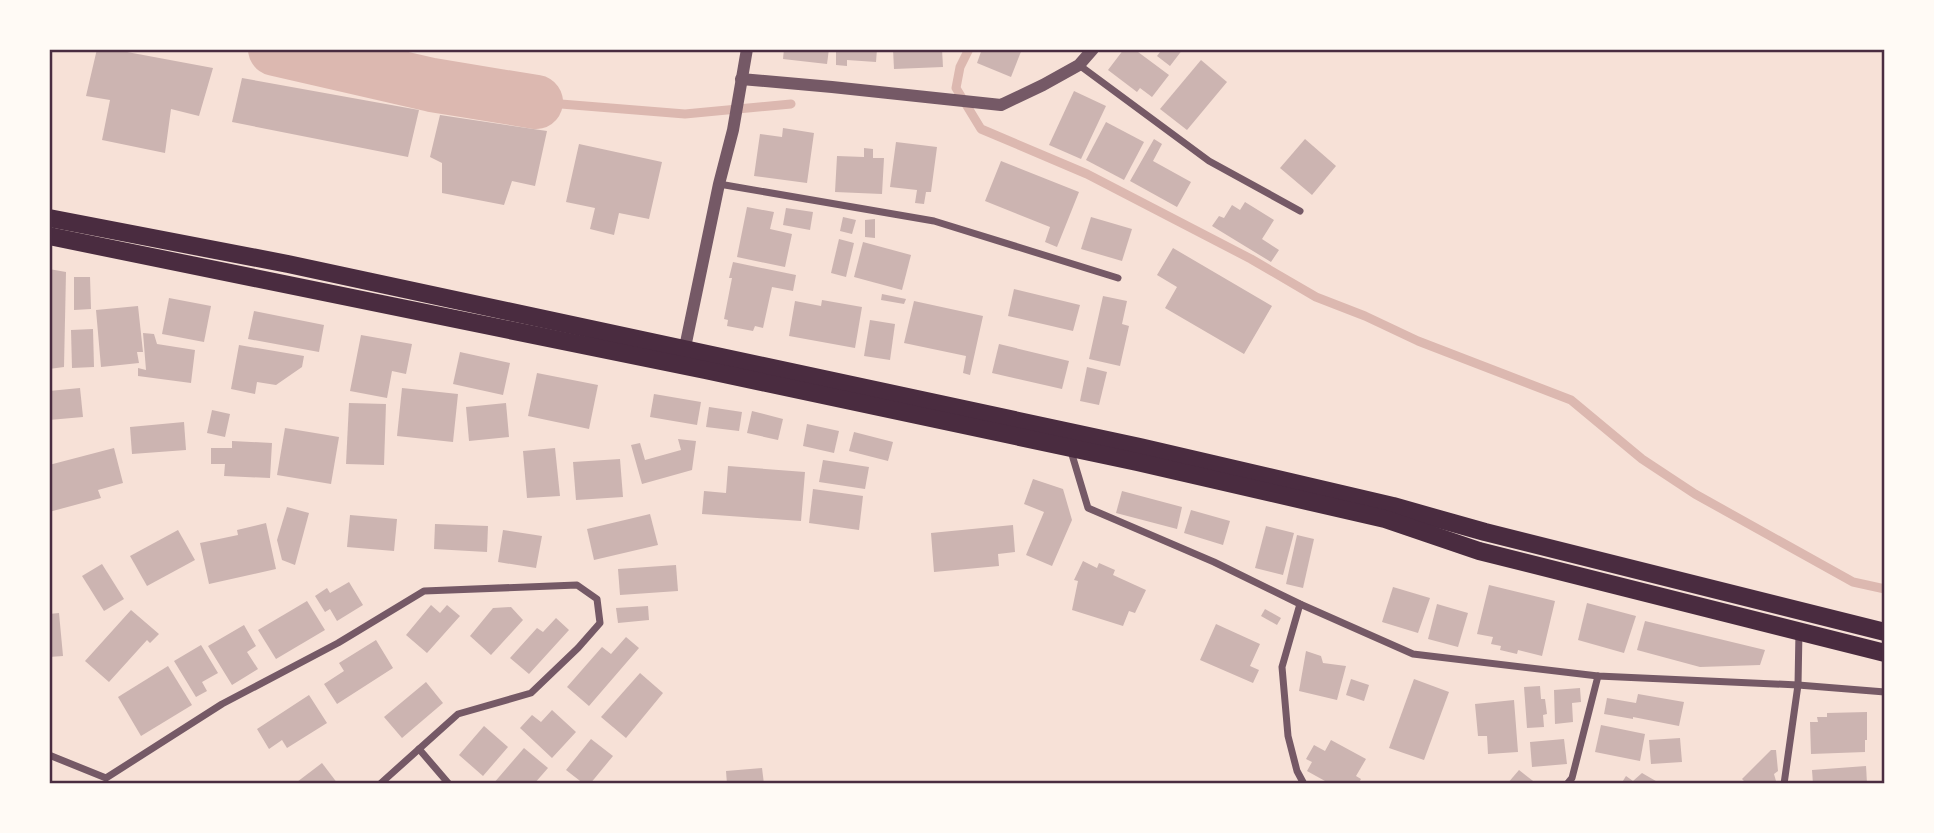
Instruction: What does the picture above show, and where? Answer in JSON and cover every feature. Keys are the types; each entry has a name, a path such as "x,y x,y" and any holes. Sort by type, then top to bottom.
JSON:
{"main road":[{"path":"49,218 302,267 1385,519 1479,551 1885,653"},
{"path":"49,236 683,357 1192,459 1393,506 1485,532 1885,632"}],"street":[{"path":"683,357 733,130 747,49"},
{"path":"740,86 941,98 1001,105 1079,65 1093,49"},
{"path":"1079,65 1209,161 1300,211"},
{"path":"719,184 934,221 1118,278"},
{"path":"1070,447 1088,508 1214,562 1413,654 1598,676 1798,685 1885,692"},
{"path":"49,755 106,778 222,704 338,643 424,591 577,584 597,599 600,623 531,693 458,715 380,784"},
{"path":"1300,604 1282,667 1287,736 1297,771 1304,784"},
{"path":"1784,784 1798,685 1799,631"},
{"path":"1567,784 1572,778 1598,676"},
{"path":"419,749 449,784"}],"building":[{"path":"97,49 111,49 213,68 199,116 171,109 165,153 102,140 110,100 86,96"},
{"path":"784,49 829,49 827,64 783,59"},
{"path":"836,49 877,49 876,62 847,60 847,66 836,65"},
{"path":"893,49 942,49 943,67 894,69"},
{"path":"982,49 1022,49 1011,77 977,63"},
{"path":"1124,49 1134,49 1169,75 1152,97 1140,88 1137,92 1108,70"},
{"path":"1156,49 1183,49 1170,66 1157,56 1160,52"},
{"path":"1201,60 1227,82 1187,130 1160,109"},
{"path":"242,78 419,110 408,157 232,122"},
{"path":"1074,91 1106,106 1081,159 1049,145"},
{"path":"440,115 547,131 535,186 512,181 504,205 442,193 442,163 430,157"},
{"path":"1106,122 1144,142 1124,180 1086,160"},
{"path":"783,128 814,133 807,183 754,176 760,134 782,137"},
{"path":"1154,139 1162,144 1153,161 1191,182 1177,207 1130,181"},
{"path":"1305,139 1336,166 1312,195 1280,168"},
{"path":"896,142 937,147 931,192 926,192 924,204 915,203 917,190 890,187"},
{"path":"579,144 662,162 649,219 619,213 614,235 590,229 595,208 566,202"},
{"path":"864,148 873,149 873,158 884,158 882,194 835,192 837,156 864,157"},
{"path":"1001,161 1079,192 1057,247 1045,242 1050,227 985,201"},
{"path":"1245,202 1274,220 1262,239 1279,250 1271,262 1212,226 1219,216 1224,218 1232,205 1240,210"},
{"path":"747,207 774,212 770,229 792,234 785,267 737,257"},
{"path":"786,208 813,212 810,230 783,225"},
{"path":"843,217 856,220 852,234 840,231"},
{"path":"1091,217 1132,229 1122,261 1081,249"},
{"path":"875,219 875,238 865,237 865,220"},
{"path":"839,239 854,243 846,277 831,273"},
{"path":"863,242 911,255 902,290 854,277"},
{"path":"1173,248 1272,306 1244,354 1165,308 1177,287 1157,275"},
{"path":"733,262 796,275 793,291 772,287 763,328 755,326 753,331 727,326 728,320 724,319"},
{"path":"49,269 66,272 64,367 49,369"},
{"path":"74,277 90,277 91,309 74,310"},
{"path":"1014,289 1080,305 1073,331 1008,316"},
{"path":"882,294 906,299 904,304 881,300"},
{"path":"1103,296 1127,301 1122,324 1129,326 1120,366 1089,359"},
{"path":"169,298 211,306 204,342 162,334"},
{"path":"822,300 862,307 855,348 789,336 795,301 821,306"},
{"path":"914,301 983,316 970,375 963,373 966,356 904,343"},
{"path":"138,306 143,352 137,352 139,363 101,367 96,310"},
{"path":"254,311 324,325 319,352 248,339"},
{"path":"870,320 895,324 890,360 864,356"},
{"path":"93,329 94,367 72,368 71,330"},
{"path":"143,333 154,334 157,344 195,350 191,383 138,376 138,368 146,370"},
{"path":"361,335 412,344 406,374 392,371 387,398 350,391"},
{"path":"999,344 1069,361 1062,389 992,373"},
{"path":"239,345 304,356 302,367 276,385 257,382 255,394 231,389"},
{"path":"460,352 510,363 503,395 453,384"},
{"path":"1087,367 1107,372 1099,405 1080,401"},
{"path":"537,373 598,385 589,429 528,416"},
{"path":"80,388 83,417 49,420 49,391"},
{"path":"402,388 458,394 453,442 397,436"},
{"path":"654,394 701,402 697,425 650,417"},
{"path":"349,403 386,404 384,465 346,464"},
{"path":"506,403 509,437 469,441 466,407"},
{"path":"709,407 742,412 739,431 706,427"},
{"path":"212,410 230,414 225,437 207,433"},
{"path":"752,411 783,419 778,440 747,433"},
{"path":"184,422 186,450 132,454 130,427"},
{"path":"807,424 839,431 834,453 803,446"},
{"path":"285,428 339,437 331,484 277,475"},
{"path":"854,432 893,442 888,461 849,451"},
{"path":"678,439 696,441 692,470 642,484 631,445 640,443 645,460 681,450"},
{"path":"232,441 272,443 270,478 224,476 225,464 211,464 211,448 232,448"},
{"path":"114,448 123,483 98,490 101,498 49,512 49,465"},
{"path":"555,448 560,496 527,498 523,451"},
{"path":"620,459 623,497 576,500 573,462"},
{"path":"823,460 869,467 865,489 819,482"},
{"path":"728,466 805,472 801,521 702,514 704,491 726,493"},
{"path":"1033,479 1063,489 1072,520 1052,566 1026,555 1044,512 1024,504"},
{"path":"813,489 863,496 859,530 809,523"},
{"path":"1122,491 1182,507 1177,529 1116,513"},
{"path":"287,507 309,513 295,565 282,560 277,540"},
{"path":"1191,510 1230,521 1223,545 1184,533"},
{"path":"650,514 658,545 594,560 587,529"},
{"path":"350,515 397,519 394,551 347,547"},
{"path":"266,523 276,569 209,584 200,543 238,535 237,530"},
{"path":"435,524 488,526 487,552 434,549"},
{"path":"1013,525 1015,552 998,554 999,566 934,572 931,533"},
{"path":"1266,526 1294,533 1283,575 1255,568"},
{"path":"178,530 195,560 147,586 130,556"},
{"path":"503,530 542,536 536,568 498,562"},
{"path":"1297,535 1314,539 1303,588 1286,584"},
{"path":"1083,561 1097,568 1099,563 1115,570 1113,575 1146,590 1135,613 1129,611 1123,626 1072,610 1078,581 1074,580"},
{"path":"102,564 124,599 104,611 82,576"},
{"path":"676,565 678,591 620,595 618,569"},
{"path":"349,582 363,605 337,621 330,609 325,612 315,596 327,588 330,593"},
{"path":"1489,585 1555,601 1542,656 1518,650 1517,654 1500,650 1501,646 1491,644 1493,637 1477,634"},
{"path":"1393,587 1430,598 1418,633 1382,622"},
{"path":"307,601 325,630 276,659 258,630"},
{"path":"1587,603 1636,616 1624,653 1578,640"},
{"path":"1437,604 1468,613 1458,647 1428,639"},
{"path":"431,605 440,613 447,605 460,616 427,653 406,635"},
{"path":"648,606 649,620 618,623 616,608"},
{"path":"511,607 523,620 491,655 470,636 493,608"},
{"path":"1265,609 1281,618 1277,625 1261,616"},
{"path":"131,610 159,634 150,643 147,640 109,682 85,661"},
{"path":"59,613 63,656 49,657 49,614"},
{"path":"556,618 569,630 529,674 510,658 537,628 543,632"},
{"path":"1645,621 1765,650 1760,665 1700,667 1637,650"},
{"path":"1216,624 1260,644 1250,666 1259,670 1253,683 1200,660"},
{"path":"244,625 256,646 247,652 258,669 232,685 208,646"},
{"path":"626,637 639,648 589,706 567,687 602,647 611,654"},
{"path":"376,640 393,668 337,704 324,684 344,671 339,663"},
{"path":"201,645 218,673 202,682 207,691 196,697 174,661"},
{"path":"1306,651 1321,656 1323,663 1346,666 1337,700 1299,691"},
{"path":"168,666 192,705 141,736 118,697"},
{"path":"640,673 663,693 626,738 601,717"},
{"path":"1351,679 1369,685 1364,701 1346,695"},
{"path":"1414,679 1449,692 1424,760 1389,748"},
{"path":"426,682 443,703 402,738 384,717"},
{"path":"1540,686 1541,699 1545,699 1547,714 1543,715 1544,727 1527,728 1524,687"},
{"path":"1580,688 1581,702 1572,703 1573,722 1555,724 1554,690"},
{"path":"1638,694 1684,702 1679,726 1604,714 1607,698 1636,703"},
{"path":"309,695 327,723 287,748 282,740 269,749 257,729"},
{"path":"1514,700 1518,752 1488,754 1487,736 1478,736 1475,704"},
{"path":"552,710 576,732 552,758 520,728 532,715 541,722"},
{"path":"1867,712 1865,752 1811,754 1810,722 1818,722 1817,717 1827,717 1827,713"},
{"path":"1601,725 1645,734 1640,761 1595,752"},
{"path":"484,726 508,747 483,776 459,755"},
{"path":"1680,738 1682,762 1651,764 1649,740"},
{"path":"591,739 613,756 590,784 584,784 566,770"},
{"path":"1564,739 1567,764 1532,767 1530,742"},
{"path":"1331,740 1366,759 1356,776 1361,779 1358,784 1324,784 1325,781 1307,771 1312,762 1306,759 1314,745 1325,751"},
{"path":"524,748 548,768 534,784 493,784"},
{"path":"1771,750 1776,750 1776,781 1772,784 1747,784 1742,779"},
{"path":"322,763 338,784 297,782"},
{"path":"1866,766 1867,783 1813,784 1812,770"},
{"path":"762,768 764,784 727,784 726,771"},
{"path":"1519,770 1537,784 1507,784"},
{"path":"1642,773 1661,784 1621,784 1626,776 1633,781"}],"waterway":[{"path":"275,49 432,85 536,102"},
{"path":"969,49 960,67 956,88 981,129 1087,174 1251,259 1316,297 1418,341 1571,400 1642,459 1695,494 1853,582 1885,589"},
{"path":"536,102 685,114 791,104"}]}
